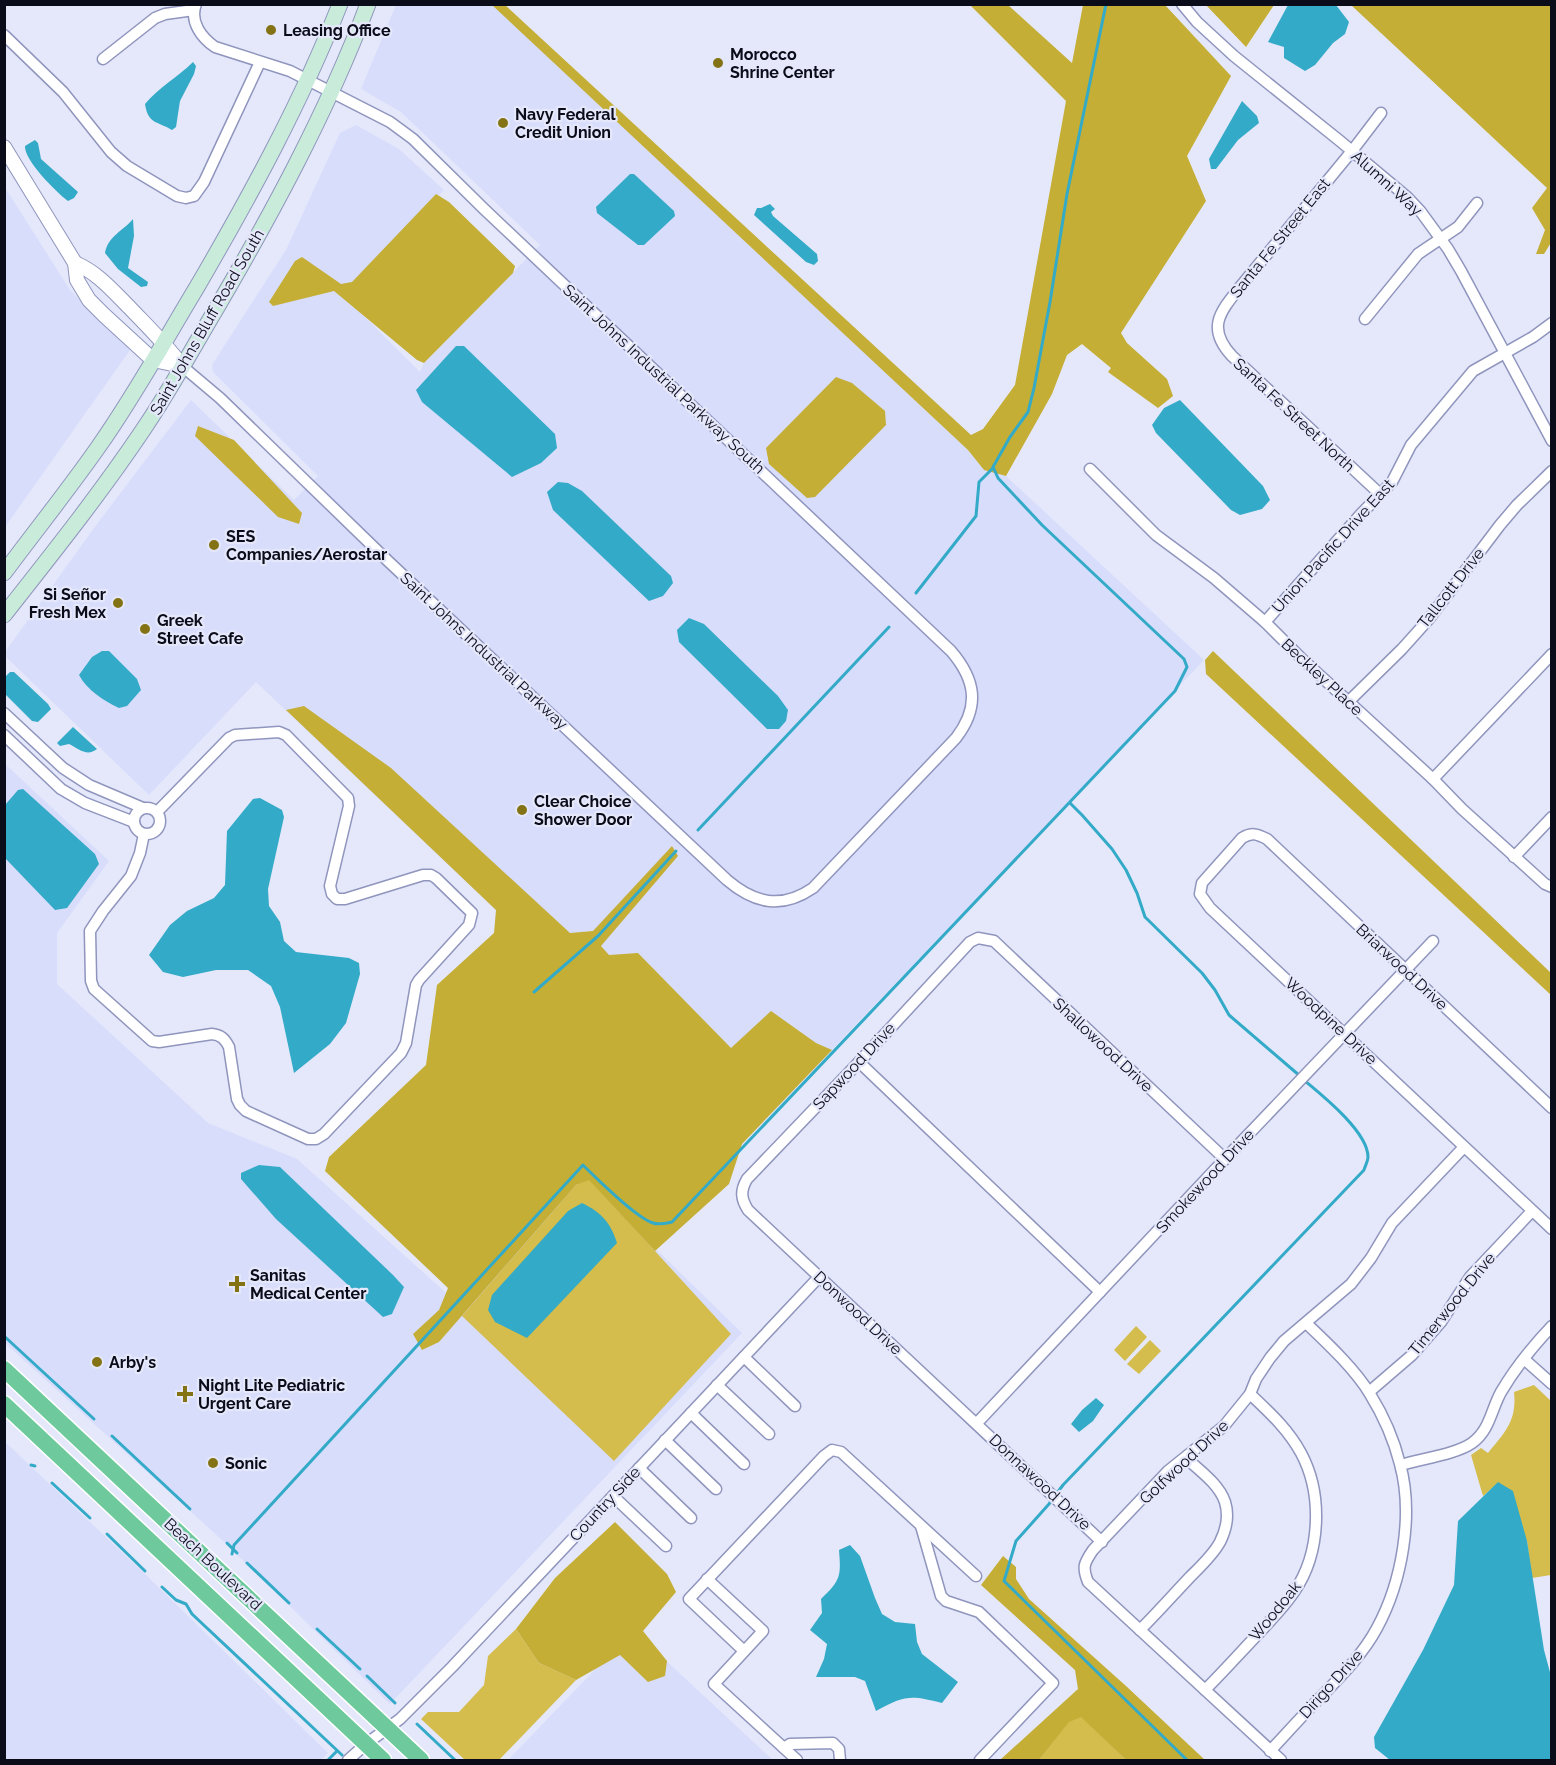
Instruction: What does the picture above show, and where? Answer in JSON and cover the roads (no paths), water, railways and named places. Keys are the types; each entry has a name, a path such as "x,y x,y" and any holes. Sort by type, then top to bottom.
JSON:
{"highway":[{"name":"Beach Boulevard","path":"4,1369 421,1761"},
{"path":"4,1404 383,1761"},
{"path":"66,1462 86,1445"}],"main road":[{"name":"Saint Johns Bluff Road South","path":"4,573 101,443 164,342 245,203 308,80 340,4"},
{"name":"Saint Johns Bluff Road South","path":"4,615 89,506 144,428 182,366 237,273 294,167 331,92 368,4"}],"street":[{"name":"Alumni Way","path":"1182,4 1197,22 1234,56 1352,151 1407,197 1421,212 1442,239 1461,271 1506,352 1551,441"},
{"name":"Saint Johns Industrial Parkway South","path":"195,7 198,31 214,47 290,71 368,109 413,140 951,651 962,664 969,676 973,703 966,726 813,888 803,895 766,902"},
{"path":"103,59 155,18 195,7"},
{"path":"4,36 63,92 111,152 147,178 177,196 186,198 194,196 204,182 260,63"},
{"name":"Santa Fe Street East","path":"1217,329 1218,316 1222,309 1381,113"},
{"path":"4,147 75,264 77,280 89,300 153,360 182,366"},
{"path":"1365,320 1418,254 1458,227 1477,203"},
{"path":"75,264 89,269 101,278 164,342 182,366"},
{"name":"Union Pacific Drive East","path":"1265,622 1392,482 1411,444 1462,382 1473,371 1533,337 1551,323"},
{"name":"Santa Fe Street North","path":"1217,329 1224,347 1232,356 1380,494"},
{"name":"Saint Johns Industrial Parkway","path":"182,366 220,398 388,561 727,880 746,895 766,902"},
{"name":"Beckley Place","path":"1090,469 1156,536 1214,578 1265,622 1514,857 1551,887"},
{"name":"Tallcott Drive","path":"1348,702 1428,620 1500,525 1551,471"},
{"path":"1433,779 1551,654"},
{"path":"4,714 63,768 89,785 157,812 160,820 159,828 152,833 144,834 137,829 134,822 136,813 143,808"},
{"path":"144,834 131,876 90,931 91,981 94,989 152,1041 220,1035 230,1047 237,1099 240,1105 308,1139 316,1139 324,1134 401,1053 406,1043 418,980 469,925 472,913 431,875 423,875 345,899 337,899 332,894 330,886 349,806 348,798 286,735 279,732 235,735 229,738 157,812"},
{"path":"4,735 61,789 85,803 134,822"},
{"path":"1514,857 1551,817"},
{"name":"Briarwood Drive","path":"1200,894 1202,883 1242,838 1247,834 1256,834 1267,839 1551,1108"},
{"name":"Woodpine Drive","path":"1200,894 1210,908 1551,1229"},
{"name":"Sapwood Drive","path":"742,1201 742,1187 747,1179 970,942 978,938"},
{"name":"Shallowood Drive","path":"978,938 994,941 1225,1158"},
{"name":"Smokewood Drive","path":"977,1423 1225,1158 1433,941"},
{"path":"859,1062 1100,1292"},
{"name":"Golfwood Drive","path":"1281,1761 1088,1582 1084,1572 1085,1562 1093,1550 1168,1471 1224,1426 1250,1395 1270,1358 1284,1341 1351,1284 1371,1258 1392,1223 1464,1147"},
{"name":"Donwood Drive","path":"742,1201 748,1210 977,1423"},
{"name":"Timerwood Drive","path":"1369,1392 1412,1355 1441,1322 1470,1276 1532,1211"},
{"name":"Country Side","path":"348,1761 366,1744 400,1719 452,1667 819,1277"},
{"name":"Dirigo Drive","path":"1270,1751 1349,1668 1377,1628 1400,1566 1405,1511 1401,1465 1386,1424 1369,1392 1347,1365 1306,1323"},
{"path":"1401,1465 1471,1444 1488,1425 1499,1395 1533,1346 1551,1326"},
{"path":"744,1357 795,1406"},
{"path":"1524,1359 1551,1384"},
{"path":"717,1385 769,1434"},
{"name":"Woodoak","path":"1205,1690 1295,1591 1305,1572 1315,1537 1314,1497 1308,1470 1300,1452 1287,1431 1273,1415 1250,1395"},
{"path":"691,1413 744,1464"},
{"name":"Donnawood Drive","path":"977,1423 1102,1542"},
{"path":"665,1440 716,1489"},
{"path":"744,1651 689,1599 832,1450 841,1452 976,1576"},
{"path":"1140,1630 1201,1566 1219,1544 1226,1529 1225,1502 1212,1482 1186,1458"},
{"path":"639,1468 691,1518"},
{"path":"613,1496 666,1546"},
{"path":"921,1526 941,1596 979,1612 1053,1683 980,1761"},
{"path":"707,1580 763,1631 714,1684 797,1761"},
{"path":"784,1748 790,1744 833,1743 839,1749 840,1761"}],"water":[{"path":"1288,5 1336,5 1349,22 1345,34 1333,43 1315,65 1305,71 1284,58 1284,47 1268,42"},
{"path":"193,62 196,66 194,74 180,101 176,127 172,130 151,119 145,104"},
{"path":"1242,101 1257,116 1259,123 1238,140 1216,169 1211,169 1209,159"},
{"path":"35,140 38,143 41,159 78,192 74,198 68,201 63,197 30,159 25,146"},
{"path":"630,174 634,174 674,211 675,216 644,245 638,245 597,213 596,207"},
{"path":"770,204 775,209 771,212 773,216 817,254 818,261 814,265 806,262 754,215 757,208"},
{"path":"133,219 134,236 128,268 148,282 147,286 141,287 118,269 105,253 109,242"},
{"path":"456,346 464,346 555,434 557,448 541,463 512,477 422,402 416,390"},
{"path":"1180,400 1263,486 1270,500 1262,509 1240,515 1231,510 1156,433 1152,425 1164,408"},
{"path":"558,482 568,483 582,491 671,576 673,583 663,596 649,601 553,510 547,492"},
{"path":"689,618 704,624 778,696 788,710 786,721 779,729 767,729 679,642 677,630"},
{"path":"102,651 109,651 137,679 141,690 127,706 119,708 102,698 87,686 79,675 92,657"},
{"path":"10,672 14,672 51,709 38,722 32,721 5,694 5,677"},
{"path":"73,727 97,749 86,752 69,744 60,746 57,743"},
{"path":"23,789 95,854 99,864 67,908 55,910 5,858 5,805 18,790"},
{"path":"260,798 282,810 284,817 268,889 269,906 280,922 284,941 296,952 349,958 359,963 360,974 346,1023 330,1044 294,1073 280,1007 271,986 248,970 216,970 183,977 163,972 149,955 170,925 187,911 214,898 225,885 227,831 253,799"},
{"path":"259,1165 280,1167 404,1287 392,1314 383,1317 276,1219 241,1179 241,1173"},
{"path":"582,1203 604,1219 617,1243 527,1338 495,1322 488,1310 492,1295 568,1211"},
{"path":"1096,1398 1104,1405 1093,1421 1079,1432 1071,1424"},
{"path":"1498,1482 1513,1491 1527,1541 1544,1650 1551,1676 1551,1760 1390,1760 1375,1748 1374,1737 1423,1650 1454,1585 1458,1521"},
{"path":"850,1545 860,1556 882,1614 895,1622 915,1624 917,1642 922,1654 958,1682 942,1703 908,1698 876,1711 865,1681 855,1677 816,1677 824,1659 827,1644 810,1630 822,1613 821,1599 833,1587 838,1577 839,1550"}],"waterway":[{"path":"232,1554 234,1545 583,1165 646,1220 657,1224 672,1222 1175,691 1187,667 1184,659 1042,525 998,478 993,467 1028,412 1034,388 1067,194 1106,4"},
{"path":"916,593 976,516 979,482 993,468"},
{"path":"698,830 889,627"},
{"path":"1070,803 1112,849 1126,870 1145,917 1202,973 1229,1015 1300,1076"},
{"path":"534,992 598,936 676,851"},
{"path":"1187,1760 1004,1581 1016,1541 1063,1485 1364,1170 1368,1157 1361,1137 1343,1115 1305,1081"},
{"path":"4,1336 94,1419"},
{"path":"112,1436 190,1509"},
{"path":"31,1465 35,1466"},
{"path":"52,1483 90,1518"},
{"path":"107,1534 145,1571"},
{"path":"227,1543 237,1553"},
{"path":"247,1563 289,1603"},
{"path":"162,1587 176,1600 186,1604 192,1614 342,1755"},
{"path":"317,1629 360,1669"},
{"path":"367,1676 395,1703"},
{"path":"417,1724 455,1760"},
{"path":"328,1760 337,1751"}],"place":[{"name":"Leasing Office","path":"271,30"},
{"name":"Morocco Shrine Center","path":"718,63"},
{"name":"Navy Federal Credit Union","path":"503,123"},
{"name":"SES Companies/Aerostar","path":"214,545"},
{"name":"Si Señor Fresh Mex","path":"118,603"},
{"name":"Greek Street Cafe","path":"145,629"},
{"name":"Clear Choice Shower Door","path":"522,810"},
{"name":"Sanitas Medical Center","path":"237,1284"},
{"name":"Arby's","path":"97,1362"},
{"name":"Night Lite Pediatric Urgent Care","path":"185,1394"},
{"name":"Sonic","path":"213,1463"}]}
